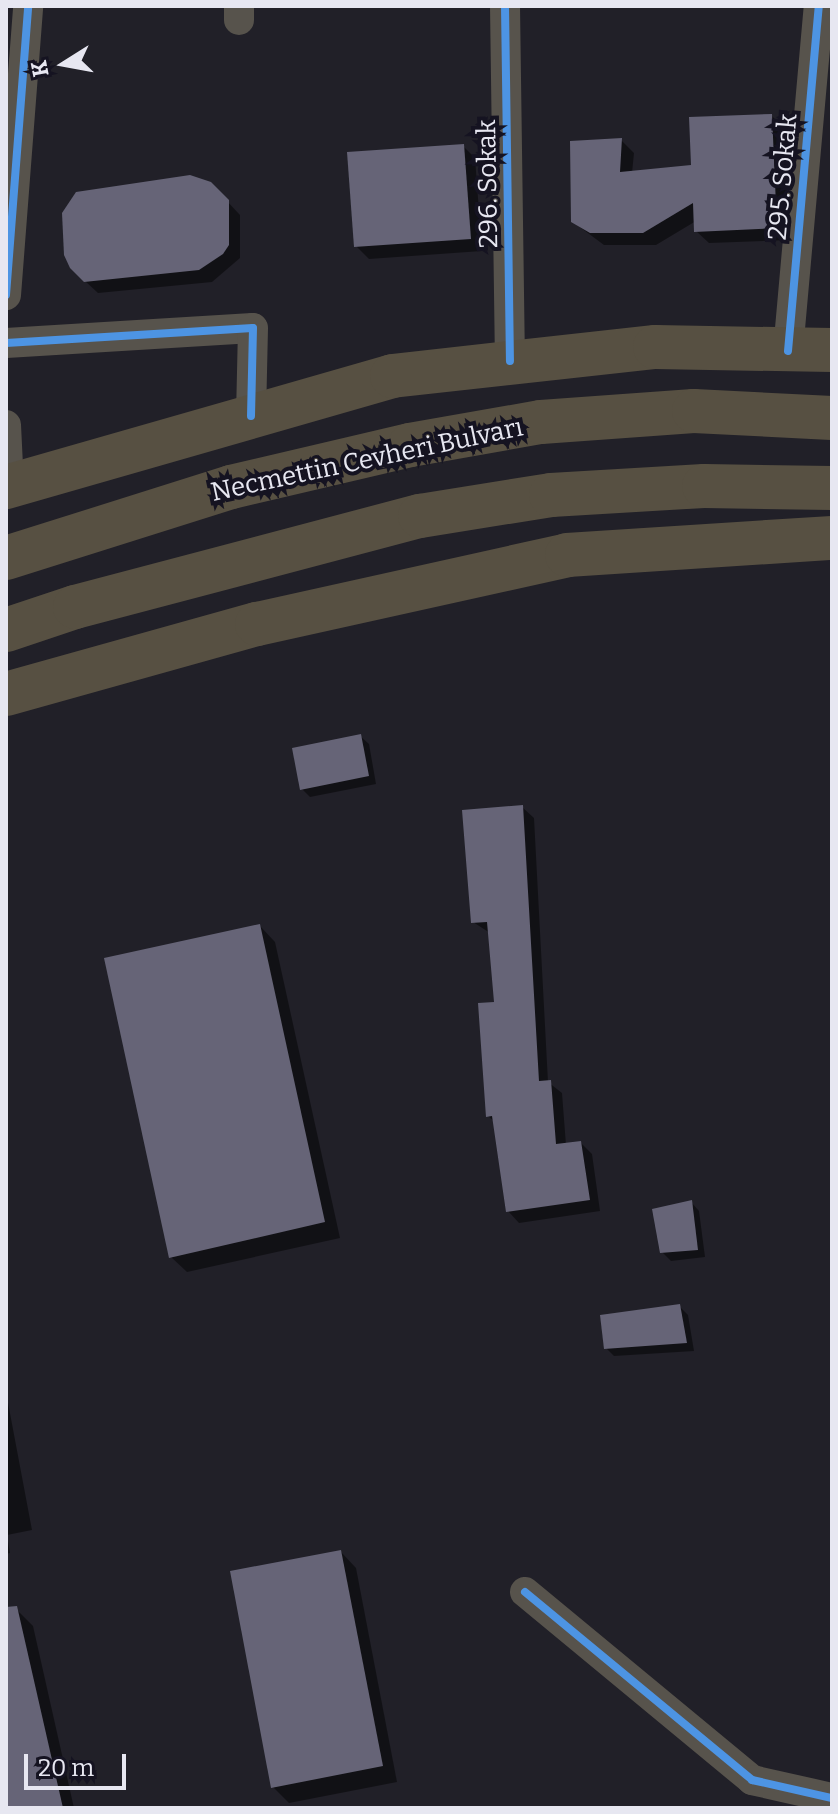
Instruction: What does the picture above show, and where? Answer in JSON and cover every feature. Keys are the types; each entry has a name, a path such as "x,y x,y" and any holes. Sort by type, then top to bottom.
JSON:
{"main road":[{"path":"7,486 392,376 655,347 832,350"},
{"name":"Necmettin Cevheri Bulvarı","path":"6,558 231,487 410,445 526,425 694,411 832,418"},
{"path":"6,630 75,607 420,516 551,495 704,486 832,488"},
{"path":"6,694 32,683 257,624 567,555 832,538"}],"street":[{"path":"6,295 28,6"},
{"name":"296. Sokak","path":"505,6 510,361"},
{"name":"295. Sokak","path":"788,351 819,6"},
{"path":"6,343 253,328 251,416"},
{"path":"6,425 7,486"},
{"path":"525,1592 752,1780 832,1798"}],"building":[{"path":"772,114 777,228 694,232 693,203 643,233 590,233 571,222 570,141 622,138 620,172 691,165 689,117"},
{"path":"464,144 471,239 354,247 347,152"},
{"path":"190,175 211,182 229,200 229,245 223,254 199,270 84,282 70,268 64,255 62,213 76,192"},
{"path":"361,734 369,776 300,790 292,748"},
{"path":"523,805 539,1081 551,1080 556,1144 581,1141 590,1200 506,1212 492,1116 486,1117 478,1003 494,1002 487,922 471,923 462,810"},
{"path":"260,924 325,1222 169,1258 104,958"},
{"path":"692,1200 698,1250 660,1253 652,1209"},
{"path":"680,1304 687,1343 604,1349 600,1315"},
{"path":"341,1550 383,1766 271,1788 230,1571"},
{"path":"17,1606 63,1808 6,1808 6,1607"}],"cycle path":[{"path":"6,295 28,6"},
{"path":"505,6 510,361"},
{"path":"788,351 819,6"},
{"path":"6,343 253,328 251,416"},
{"path":"525,1592 752,1780 832,1798"}]}
